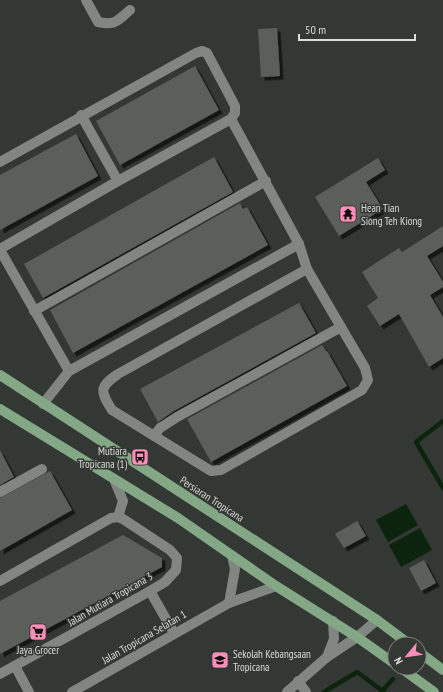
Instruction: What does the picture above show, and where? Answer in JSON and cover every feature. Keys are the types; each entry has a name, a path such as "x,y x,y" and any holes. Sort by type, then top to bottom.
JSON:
{"main road":[{"name":"Persiaran Tropicana","path":"0,375 377,620 398,636"},
{"path":"0,409 178,518 276,586 333,621 387,658"},
{"path":"427,658 443,670"},
{"path":"412,676 434,692"}],"street":[{"path":"86,0 98,22 108,24 115,22 130,10"},
{"path":"0,162 81,116 202,51 207,53 235,106 235,113 232,120 118,181 0,249 69,371"},
{"path":"81,116 118,181"},
{"path":"232,120 299,244 307,269 365,368 368,380 362,390 221,470 211,471 112,410 105,399 103,391 106,382 307,269"},
{"path":"34,311 266,181"},
{"path":"43,404 69,371 299,244"},
{"path":"154,436 166,423 341,327"},
{"path":"0,492 42,469"},
{"path":"0,581 111,518 118,517 123,501 114,479"},
{"name":"Jalan Mutiara Tropicana 3","path":"0,674 150,591 165,582 176,570 177,558 170,550 118,517"},
{"path":"229,604 235,569 232,556"},
{"name":"Jalan Tropicana Selatan 1","path":"72,692 174,633 229,604 276,586"},
{"path":"150,591 174,633"},
{"path":"287,692 327,657 357,637 377,620"},
{"path":"327,657 334,639 333,621"},
{"path":"15,666 29,692"},
{"path":"298,681 306,692"}],"shaded area":[{"path":"406,504 418,525 388,542 376,520"},
{"path":"420,528 432,550 401,567 389,545"}],"building":[{"path":"277,28 280,76 261,77 258,29"},
{"path":"195,66 219,110 120,165 96,121"},
{"path":"76,134 98,176 0,230 0,175"},
{"path":"214,157 233,192 43,298 24,264"},
{"path":"378,158 385,170 366,182 383,209 339,236 315,197"},
{"path":"240,203 243,209 247,207 268,245 73,353 50,310"},
{"path":"443,226 443,246 427,256 443,282 443,287 430,295 443,317 443,358 429,367 399,314 380,326 367,306 378,298 362,272 399,248 402,252"},
{"path":"299,303 316,333 174,411 158,422 140,389"},
{"path":"322,345 347,386 211,462 187,419"},
{"path":"0,450 14,477 0,485"},
{"path":"50,471 72,510 0,551 0,498"},
{"path":"357,521 366,536 344,548 335,534"},
{"path":"123,535 162,558 162,567 0,654 0,601"},
{"path":"424,560 436,583 421,591 409,568"}],"waterway":[{"path":"443,421 416,442 443,488"},
{"path":"324,692 357,672 384,692"},
{"path":"382,691 393,679"}],"place":[{"name":"Hean Tian Siong Teh Kiong","path":"348,214"},
{"name":"Mutiara Tropicana (1)","path":"140,457"},
{"name":"Jaya Grocer","path":"38,632"},
{"name":"Sekolah Kebangsaan Tropicana","path":"220,660"}]}
